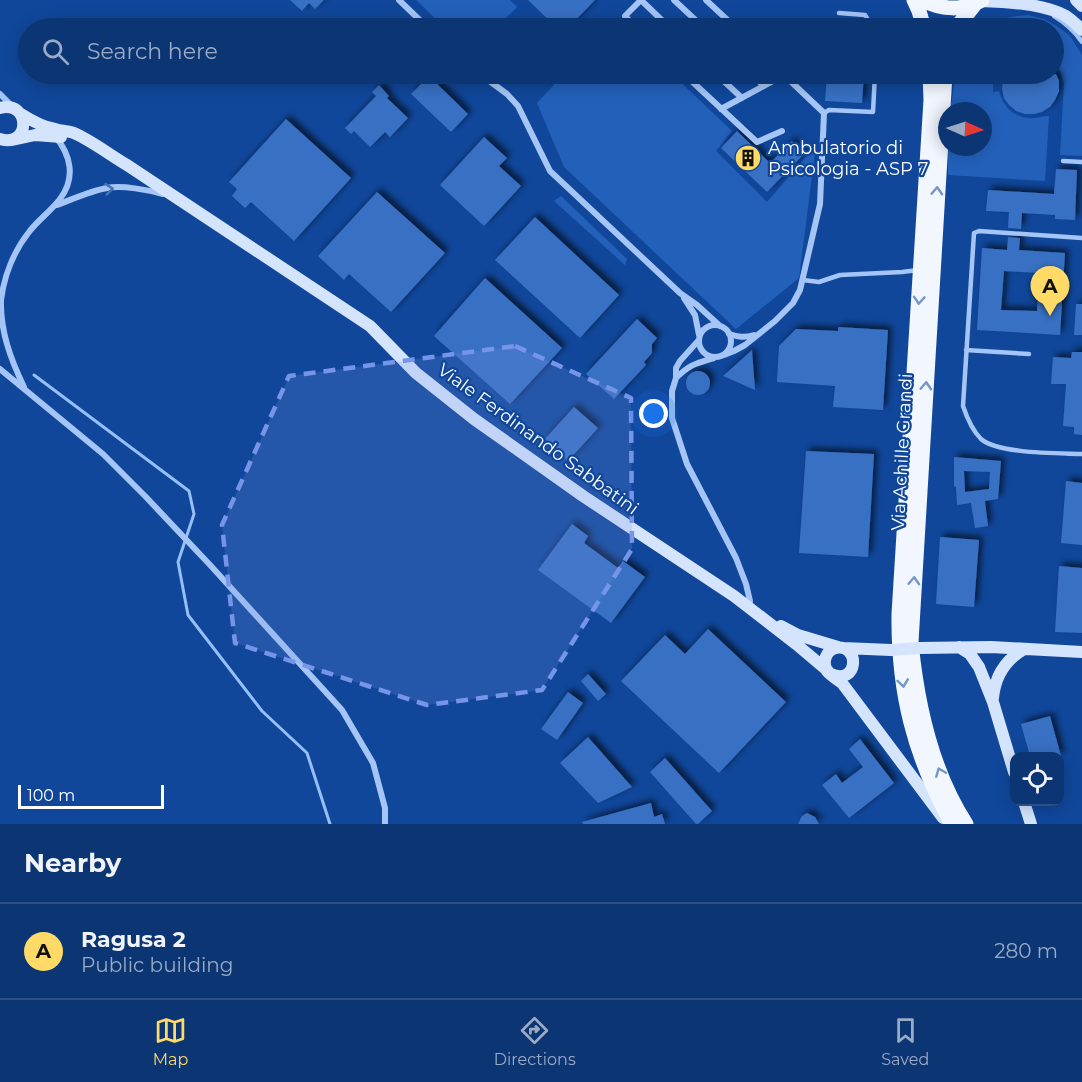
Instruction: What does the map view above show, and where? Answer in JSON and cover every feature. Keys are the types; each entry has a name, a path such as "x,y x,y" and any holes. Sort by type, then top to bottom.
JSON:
{"main road":[{"path":"914,0 921,18"},
{"path":"922,0 941,7 952,8 979,2"},
{"path":"965,18 979,2"},
{"name":"Via Achille Grandi","path":"930,84 899,636 905,696 917,747 950,824"},
{"name":"Via Achille Grandi","path":"944,84 911,642 917,693 926,731 947,788 966,824"}],"street":[{"path":"399,0 418,18"},
{"path":"627,18 625,16 641,0 660,18"},
{"path":"674,0 693,18"},
{"path":"706,0 725,18"},
{"path":"1076,0 1082,6"},
{"path":"979,2 1007,3 1061,13 1082,30"},
{"path":"494,84 518,106 550,171 680,292 729,334 745,338 757,334"},
{"path":"695,84 757,142 782,131"},
{"path":"727,84 742,98"},
{"path":"721,109 767,84"},
{"path":"676,378 689,366 724,355 745,345 793,303 800,290 820,204 824,113 794,84"},
{"path":"0,94 17,111 24,124 20,134 4,141"},
{"path":"0,108 9,106 42,126 66,130 95,146"},
{"path":"4,141 35,135 54,136 95,146"},
{"path":"26,391 10,358 0,318 1,300 10,264 18,248 40,219 62,197 69,180 70,164 63,148 54,136"},
{"name":"Viale Ferdinando Sabbatini","path":"95,146 370,326 416,373 474,419 753,611"},
{"path":"54,207 108,188 147,189 174,196"},
{"path":"680,292 695,315 699,346 705,354 714,358"},
{"path":"720,326 710,326 701,332 699,339 676,368 672,391 672,418 687,464 736,558 753,611 841,682 900,762 950,824"},
{"path":"724,355 730,348 729,334"},
{"path":"0,369 103,454 211,566 342,710 373,763 385,808 385,824"},
{"path":"753,611 798,634 847,650 853,657 848,678 850,695"},
{"path":"891,650 862,658 844,676 840,677 829,673 825,663 830,651 841,648 891,650 959,647 1082,652"},
{"path":"959,647 970,654 979,667 993,702 1010,759"},
{"path":"993,702 994,688 1002,669 1013,656 1024,649"},
{"path":"900,762 907,764 915,761 917,747"},
{"path":"1026,806 1031,824"}],"lane":[{"path":"1042,8 1057,18"},
{"path":"839,13 865,15 867,18"},
{"path":"1064,22 1082,42"},
{"path":"824,113 829,110 873,112 874,84"},
{"path":"1063,161 1082,162"},
{"path":"1082,238 975,232 963,406 970,423 981,438 991,445 1011,450 1082,454"},
{"path":"803,280 819,282 840,275 921,269"},
{"path":"966,350 1029,354"}],"highlighted area":[{"path":"515,346 631,398 632,549 542,690 427,705 235,643 222,525 289,376"}],"shaded area":[{"path":"416,0 510,0 517,7 506,18 435,18"},
{"path":"1028,15 1040,18 1005,18"},
{"path":"1064,31 1070,36 1082,55 1082,156 1060,155"},
{"path":"555,84 683,84 732,131 716,151 767,202 816,145 799,278 736,329 564,167 537,103"},
{"path":"954,84 993,84 993,92 999,91 1006,106 1014,113 1029,118 1049,116 1045,181 948,175 948,156 992,156 992,102 951,102"},
{"path":"561,196 627,259 625,265 554,201"}],"building":[{"path":"290,0 324,0 315,9 309,3 302,11"},
{"path":"528,0 595,0 578,18 547,18"},
{"path":"421,84 437,84 468,114 451,132 411,94"},
{"path":"826,84 863,84 862,103 825,101"},
{"path":"1003,84 1059,84 1059,91 1050,107 1034,114 1016,111 1004,98"},
{"path":"379,85 389,96 387,98 408,118 390,137 385,132 370,147 354,131 351,134 345,128 376,96 372,92"},
{"path":"286,119 351,178 294,241 251,202 245,208 232,196 237,189 229,182"},
{"name":"Ambulatorio di Psicologia - ASP 7","path":"737,131 770,163 792,141 805,153 767,192 721,148"},
{"path":"484,137 507,158 499,166 521,186 484,226 440,185"},
{"path":"1056,169 1077,170 1075,220 1055,219 1055,215 1022,213 1021,229 1008,228 1009,212 986,211 988,190 1054,194"},
{"path":"377,192 445,253 391,312 349,274 344,280 318,256"},
{"path":"535,217 619,295 580,338 495,260"},
{"path":"1008,237 1020,238 1019,250 1065,253 1060,335 977,330 982,248 1007,250","holes":["1004,271 1039,273 1037,311 1001,310"]},
{"path":"485,278 562,348 510,404 434,336"},
{"path":"1076,304 1082,304 1082,335 1074,335"},
{"path":"637,319 657,338 652,344 652,353 644,362 646,365 614,399 586,374"},
{"path":"838,327 888,330 883,410 833,407 835,386 777,382 779,346 796,329 838,331"},
{"path":"752,350 755,390 723,376"},
{"path":"1072,352 1082,352 1082,435 1074,434 1074,427 1063,426 1066,384 1051,384 1053,357 1071,358"},
{"path":"698,371 703,372 709,378 709,388 703,394 698,395 693,394 687,388 686,383 687,378 693,372"},
{"path":"574,407 598,428 568,461 545,439"},
{"path":"806,451 874,454 868,557 799,553"},
{"path":"954,457 1001,461 998,499 985,501 988,526 975,528 971,503 957,505 956,487 954,486","holes":["964,471 990,472 989,489 965,492"]},
{"path":"1066,481 1082,483 1082,545 1061,543"},
{"path":"572,524 588,536 584,543 618,568 623,561 645,577 611,623 538,570"},
{"path":"940,537 979,540 974,607 936,604"},
{"path":"1059,566 1082,568 1082,633 1055,632"},
{"path":"708,629 786,702 719,773 621,681 665,635 685,654"},
{"path":"588,674 606,694 598,701 581,681"},
{"path":"568,692 583,703 557,740 541,729"},
{"path":"1050,716 1060,752 1029,752 1021,724"},
{"path":"588,737 632,787 598,803 560,763"},
{"path":"860,739 894,783 849,818 822,785 836,774 842,783 863,767 849,749"},
{"path":"665,758 712,811 698,824 650,772"},
{"path":"651,803 654,817 662,814 665,824 583,824 582,822"},
{"path":"807,813 815,817 819,824 798,824 802,816"}],"waterway":[{"path":"34,375 189,491 194,514 178,562 188,615 262,711 307,753 330,824"}],"place":[{"name":"Ambulatorio di Psicologia - ASP 7","path":"748,158"},
{"name":"Ragusa 2","path":"1050,316"}]}
